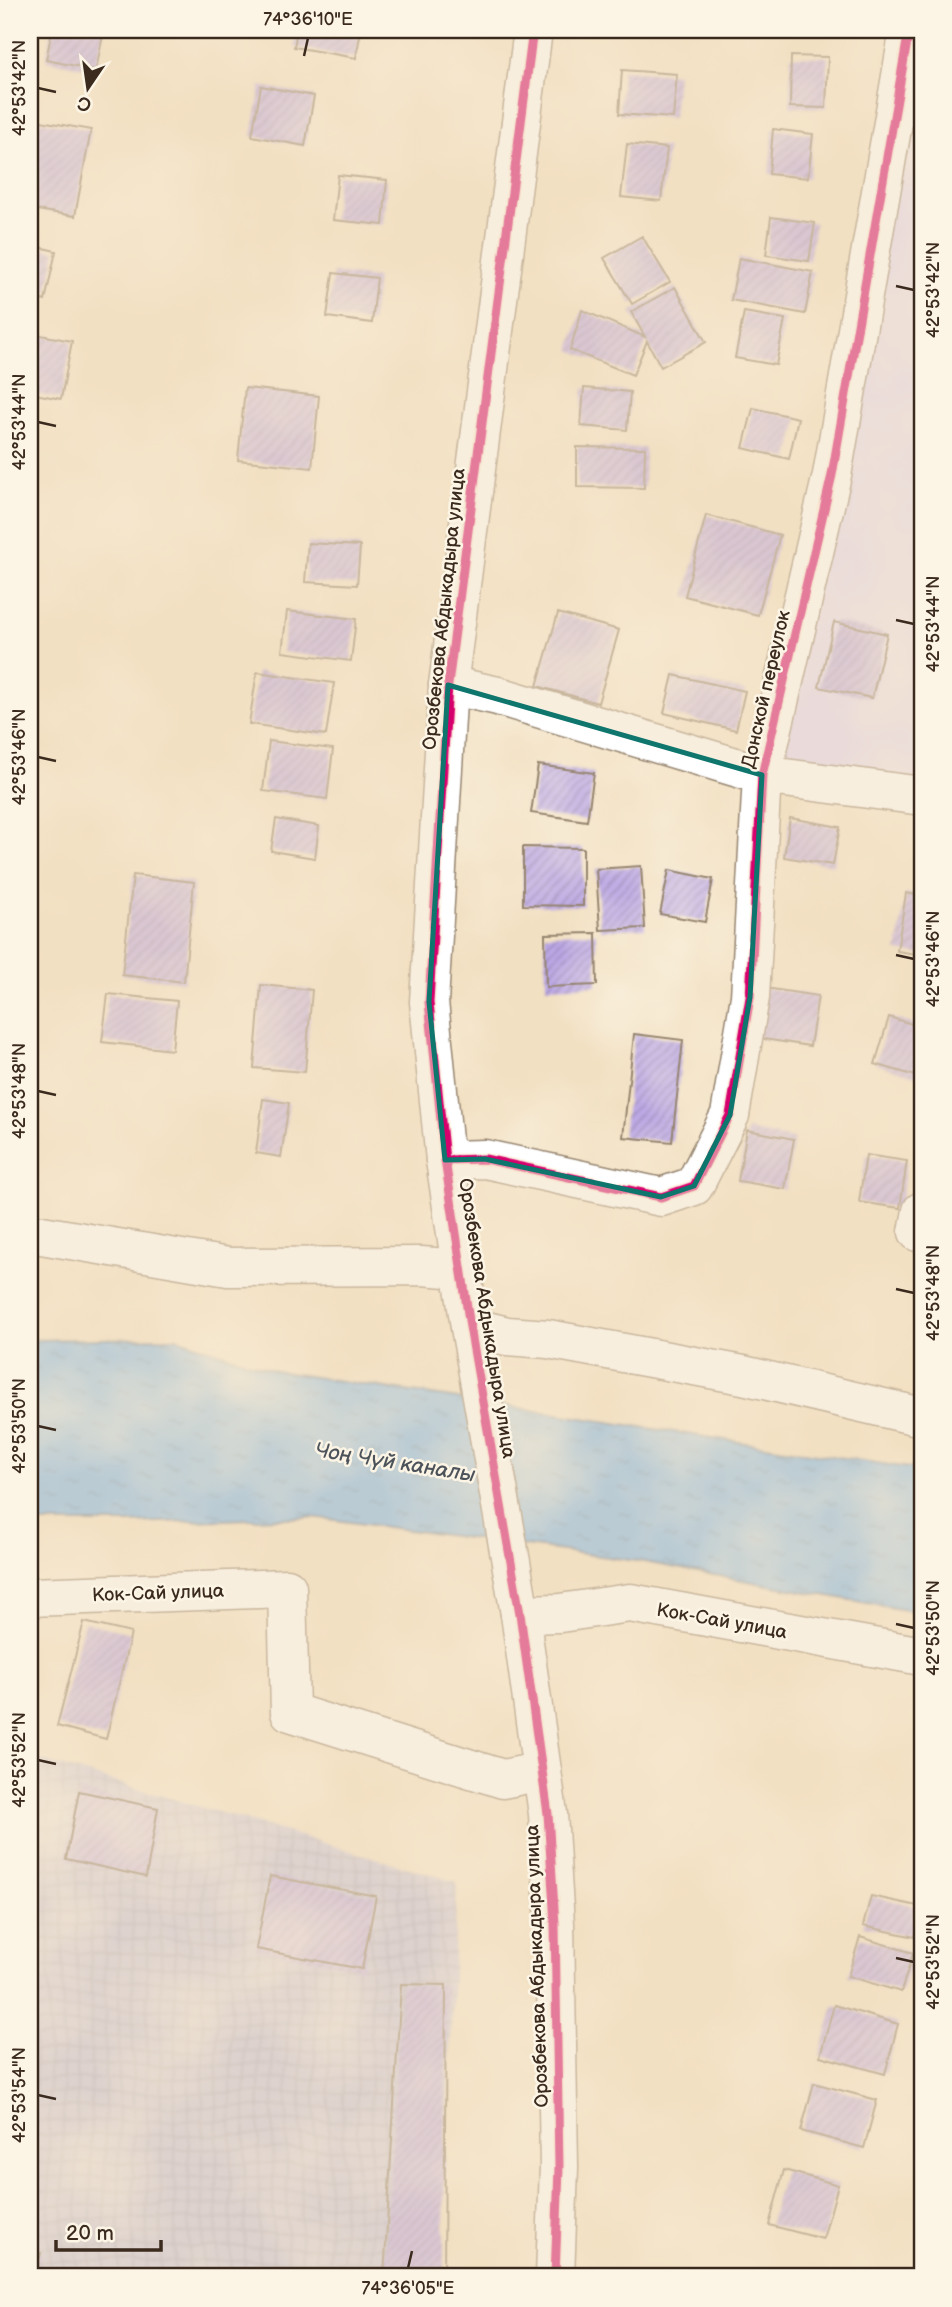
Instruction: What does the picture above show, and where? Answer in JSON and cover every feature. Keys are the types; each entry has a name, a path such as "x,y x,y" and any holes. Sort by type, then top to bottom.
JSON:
{"street":[{"name":"Орозбекова Абдыкадыра улица","path":"533,30 448,685 429,1002 461,1269 517,1600 548,1814 555,1924 559,2167 555,2277"},
{"name":"Донской переулок","path":"446,1160 485,1159 661,1197 694,1186 730,1115 750,998 762,775 832,475 909,30"},
{"name":"Донской переулок","path":"448,685 498,696 762,775 922,796"},
{"path":"30,1233 228,1267 421,1266 461,1269"},
{"path":"473,1343 507,1336 548,1339 743,1375 922,1417"},
{"name":"Кок-Сай улица","path":"30,1597 287,1588 289,1712 503,1779 542,1771"},
{"name":"Кок-Сай улица","path":"517,1600 559,1613 630,1603 922,1656"}],"highlighted area":[{"path":"448,685 762,775 750,997 730,1115 694,1186 661,1197 485,1159 445,1160 429,1002"}],"shaded area":[{"path":"922,36 922,783 772,762"},
{"path":"30,1757 457,1882 440,2277 30,2277"}],"water":[{"name":"Чоң Чүй каналы","path":"176,1338 275,1371 922,1470 922,1613 644,1562 313,1517 30,1523 30,1340"}],"building":[{"path":"52,30 104,30 96,70 46,60"},
{"path":"297,30 361,30 356,58 294,47"},
{"path":"791,56 828,57 826,108 790,107"},
{"path":"622,70 677,74 673,118 619,114"},
{"path":"261,86 314,96 305,146 252,136"},
{"path":"30,119 91,130 75,216 30,209"},
{"path":"773,129 813,134 808,178 769,174"},
{"path":"627,144 667,148 661,201 621,197"},
{"path":"338,175 387,180 383,225 333,220"},
{"path":"771,217 815,223 809,261 766,255"},
{"path":"642,236 670,282 632,304 604,258"},
{"path":"30,245 56,251 45,301 30,297"},
{"path":"739,258 813,272 805,314 731,300"},
{"path":"333,273 377,278 372,323 327,317"},
{"path":"675,287 706,342 661,367 647,341 633,375 570,350 582,310 645,337 631,312"},
{"path":"744,312 785,319 776,365 735,358"},
{"path":"30,333 72,341 61,399 30,393"},
{"path":"245,388 319,396 312,468 238,460"},
{"path":"584,388 630,392 627,430 581,426"},
{"path":"753,408 798,418 789,459 743,448"},
{"path":"577,447 645,448 644,488 577,487"},
{"path":"706,515 780,535 758,615 685,596"},
{"path":"308,543 360,546 357,585 305,582"},
{"path":"287,611 356,619 351,661 282,652"},
{"path":"558,613 619,630 598,703 537,686"},
{"path":"834,622 887,634 872,698 819,687"},
{"path":"257,672 334,683 326,735 249,724"},
{"path":"673,675 745,691 736,730 664,713"},
{"path":"269,741 333,749 327,799 263,791"},
{"path":"538,765 594,773 587,821 531,813"},
{"path":"790,818 840,827 833,865 784,857"},
{"path":"276,819 319,826 315,858 271,851"},
{"path":"523,847 583,848 583,906 523,905"},
{"path":"641,866 645,928 600,930 596,869"},
{"path":"669,870 713,879 705,922 660,914"},
{"path":"133,875 194,882 184,982 122,975"},
{"path":"906,893 922,896 922,955 897,951"},
{"path":"596,933 597,985 546,987 545,934"},
{"path":"261,985 312,990 305,1072 254,1068"},
{"path":"765,988 818,996 810,1046 757,1038"},
{"path":"108,994 177,1001 172,1050 102,1042"},
{"path":"889,1017 922,1027 922,1078 875,1064"},
{"path":"634,1034 683,1040 672,1142 623,1137"},
{"path":"263,1099 289,1103 281,1157 256,1153"},
{"path":"747,1130 794,1139 785,1189 738,1181"},
{"path":"866,1155 907,1161 900,1208 859,1202"},
{"path":"84,1622 131,1633 106,1739 57,1726"},
{"path":"79,1791 158,1808 146,1877 66,1859"},
{"path":"270,1876 376,1896 362,1969 256,1949"},
{"path":"871,1896 922,1907 915,1937 863,1926"},
{"path":"860,1937 913,1953 901,1992 848,1976"},
{"path":"401,1984 446,1985 444,2277 384,2277"},
{"path":"834,2005 898,2024 885,2074 820,2056"},
{"path":"814,2083 877,2100 864,2148 801,2131"},
{"path":"784,2170 838,2185 823,2239 769,2225"},
{"path":"30,2251 41,2253 35,2277 30,2277"}],"cycle path":[{"path":"533,30 448,685 429,1002 445,1160 470,1327 520,1614 548,1814 555,1924 559,2167 555,2277"},
{"path":"445,1160 485,1159 661,1197 694,1186 730,1115 750,997 762,775 832,475 909,30"}]}
